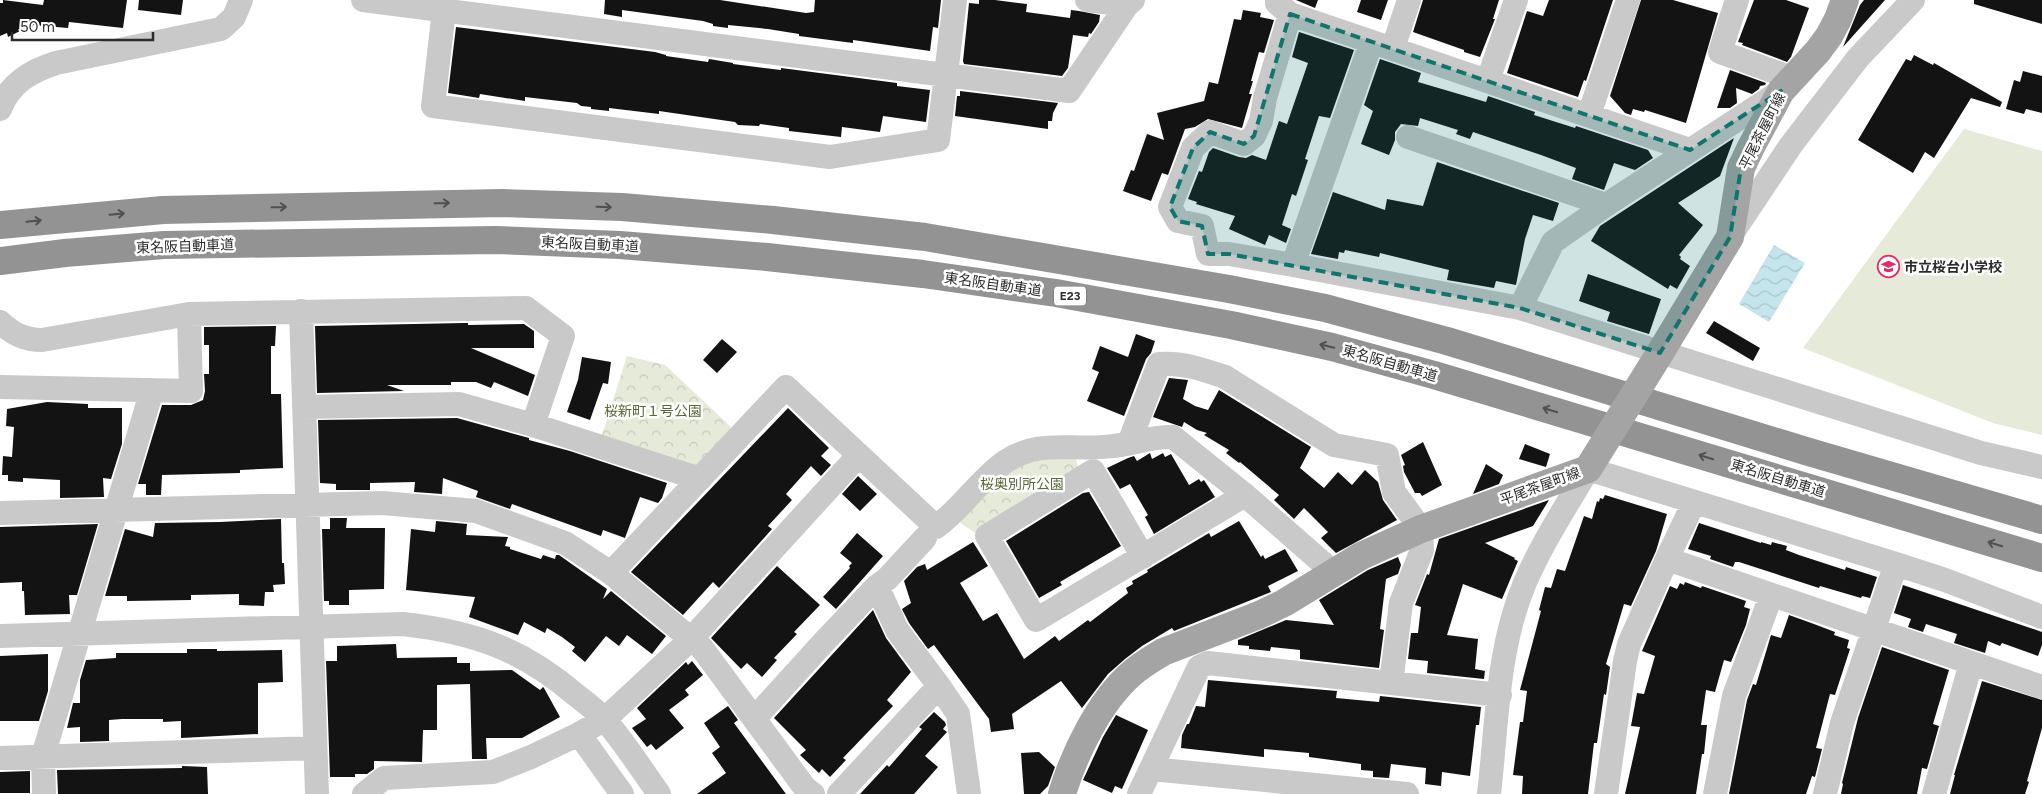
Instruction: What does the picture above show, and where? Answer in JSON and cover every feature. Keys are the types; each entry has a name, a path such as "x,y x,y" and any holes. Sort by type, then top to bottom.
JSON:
{"highway":[{"path":"0,225 163,210 502,203 631,208 773,220 925,237 1200,284 1325,308 1447,341 1808,452 2042,520"},
{"name":"東名阪自動車道","path":"0,261 65,253 164,245 504,240 620,245 767,257 923,274 1056,293 1231,325 1332,347 1444,378 2042,558"}],"main road":[{"name":"平尾茶屋町線","path":"1062,794 1079,750 1101,710 1132,674 1163,652 1259,615 1284,603 1361,556 1422,529 1591,465 1730,237 1742,168 1786,84 1818,51 1838,19 1845,0"}],"street":[{"path":"0,109 6,97 19,81 41,68 56,63 221,30 234,16 241,0"},
{"path":"363,0 1069,91 1130,3"},
{"path":"444,10 433,106 830,157 938,140 955,0"},
{"path":"1087,0 1130,3"},
{"path":"1292,265 1382,46 1409,0"},
{"path":"1488,80 1516,0"},
{"path":"1589,114 1628,0"},
{"path":"1520,308 1553,242 1786,84 1720,52 1737,0"},
{"path":"1730,237 1791,145 1858,58 1913,0"},
{"path":"1690,150 1589,114 1382,46 1283,7 1261,121 1254,136 1244,144 1210,132 1192,148 1170,207 1178,221 1202,226 1208,254 1229,254 1520,308 1981,453 2042,467"},
{"path":"1408,137 1606,205"},
{"path":"4,331 30,340 42,340 190,314 526,308 562,336 533,426"},
{"path":"301,311 317,794"},
{"path":"0,387 192,391 190,314"},
{"path":"1129,443 1159,364 1171,363 1207,371 1225,378 1334,445 1387,455 1394,492 1422,529 1422,550 1401,603 1391,683"},
{"path":"612,573 786,386 936,527 947,519 1002,464 1020,454 1042,447 1112,447 1159,437 1173,437 1245,495 1333,572"},
{"path":"44,794 43,756 152,390"},
{"path":"304,407 458,404 700,479"},
{"path":"364,794 384,778 493,772 531,757 579,734 604,719 691,639 859,455"},
{"path":"1489,794 1507,643 1524,586 1539,554 1591,465 1694,502 1945,580 2042,617"},
{"path":"1143,557 1093,472 987,536 1036,620 1143,557 1245,495"},
{"path":"1606,794 1629,644 1694,502"},
{"path":"0,513 382,503 476,511 565,543 612,573 702,648 805,788 813,794"},
{"path":"754,719 877,586 887,580 926,538"},
{"path":"1667,559 2042,687"},
{"path":"1825,794 1842,723 1896,564"},
{"path":"877,586 897,630 958,714 968,794"},
{"path":"1715,794 1734,696 1771,596"},
{"path":"0,636 403,624 442,628 482,639 528,659 566,686 604,719 659,794"},
{"path":"1139,794 1199,667 1208,663 1500,695"},
{"path":"1934,794 1971,663"},
{"path":"840,794 939,686"},
{"path":"579,734 622,794"},
{"path":"0,758 315,748"},
{"path":"1151,768 1407,794"}],"highlighted area":[{"path":"1290,14 1690,150 1781,91 1741,168 1730,237 1660,353 1520,308 1229,254 1208,254 1202,226 1178,221 1170,207 1193,148 1210,132 1244,144 1254,136"}],"green space":[{"path":"1964,129 2042,151 2042,435 1993,423 1803,348"},
{"name":"桜新町１号公園","path":"627,356 665,365 730,426 731,433 702,465 693,467 601,438"},
{"name":"桜奥別所公園","path":"1075,455 1079,471 977,534 959,522 1006,471 1018,464"}],"water":[{"path":"1774,245 1805,263 1769,322 1739,304"}],"building":[{"path":"3,0 43,5 44,0 127,0 123,28 69,22 68,28 33,25 33,27 30,26 8,37 7,33 0,36 0,3 3,3"},
{"path":"139,0 183,0 181,15 138,10"},
{"path":"605,0 720,0 806,13 814,12 815,0 941,0 938,28 933,27 930,51 853,40 853,43 799,36 799,34 768,29 728,25 728,28 713,26 713,24 703,21 622,10 622,17 604,14"},
{"path":"979,0 1027,4 1026,12 1070,18 1071,10 1079,11 1100,15 1099,22 1091,34 1089,33 1088,37 1073,35 1068,68 1062,76 964,64 969,3 979,4"},
{"path":"1296,0 1318,0 1315,8"},
{"path":"1361,0 1388,0 1381,20 1357,12"},
{"path":"1423,0 1499,0 1493,19 1495,19 1480,57 1413,32"},
{"path":"1549,0 1613,0 1586,81 1584,80 1578,97 1507,73 1527,11 1543,16"},
{"path":"1641,0 1673,0 1718,13 1686,123 1645,110 1644,112 1633,109 1631,115 1625,113 1610,96"},
{"path":"1754,0 1786,0 1809,8 1791,57 1787,62 1738,42"},
{"path":"1864,0 1885,0 1843,47 1860,5"},
{"path":"1974,0 2042,0 2042,24 1974,4"},
{"path":"1243,10 1261,13 1260,17 1274,20 1264,53 1259,52 1251,81 1253,81 1249,94 1252,94 1242,128 1208,119 1195,127 1185,129 1168,175 1162,173 1151,201 1123,191 1131,170 1134,171 1147,134 1164,140 1157,113 1204,101 1209,82 1218,84 1234,19 1241,20"},
{"path":"456,27 655,52 666,56 708,62 709,59 733,64 781,70 781,68 897,83 897,86 930,90 926,122 883,116 880,132 842,127 841,137 789,131 789,128 760,124 759,126 738,125 735,122 659,111 659,114 609,108 609,111 591,109 591,107 581,106 577,103 525,97 525,101 480,94 479,98 448,93"},
{"path":"1299,32 1354,50 1330,118 1319,116 1305,159 1308,160 1296,196 1292,194 1282,225 1291,229 1286,243 1269,235 1265,245 1229,229 1235,216 1196,204 1197,202 1188,199 1199,171 1202,172 1209,152 1213,148 1239,157 1246,158 1252,155 1266,160 1279,121 1287,124 1308,63 1292,57"},
{"path":"1914,55 1933,65 1934,63 2002,102 2000,107 1971,98 1934,158 1925,152 1913,173 1858,140 1906,59 1911,61"},
{"path":"1380,59 1421,73 1418,82 1486,102 1488,96 1535,112 1534,115 1575,128 1576,126 1648,150 1653,158 1635,170 1614,163 1604,190 1572,179 1576,168 1473,132 1470,139 1456,134 1458,130 1420,118 1418,126 1401,124 1395,132 1395,140 1389,155 1361,144 1373,111 1364,105"},
{"path":"1730,70 1766,83 1752,94 1736,88 1737,103 1730,108 1717,108"},
{"path":"2023,71 2042,76 2042,113 2026,109 2024,114 2006,109 2014,80 2020,82"},
{"path":"960,91 1058,103 1053,113 1052,121 1048,121 1048,129 955,116 957,96 960,96"},
{"path":"1734,138 1720,176 1678,203 1703,225 1679,255 1680,259 1690,266 1677,289 1670,285 1668,289 1591,241 1600,226"},
{"path":"1437,162 1559,203 1553,221 1533,215 1525,239 1516,285 1496,281 1494,288 1447,280 1449,270 1380,253 1379,257 1345,250 1344,253 1339,252 1338,259 1311,254 1333,192 1385,210 1387,199 1423,206"},
{"path":"1588,274 1661,299 1649,334 1607,321 1610,312 1579,301"},
{"path":"1714,321 1760,348 1753,361 1706,333"},
{"path":"468,323 468,325 524,324 534,331 534,348 471,348 535,375 528,396 494,382 491,388 476,382 451,382 451,385 387,385 404,391 317,393 315,326"},
{"path":"276,326 275,346 271,346 271,394 281,394 283,468 240,470 240,473 162,475 161,495 146,495 146,484 138,484 162,405 191,405 203,400 205,391 204,374 209,374 209,345 204,345 204,327"},
{"path":"1136,334 1155,341 1124,416 1087,401 1099,372 1092,369 1100,346 1128,357"},
{"path":"722,339 737,352 717,373 703,360"},
{"path":"582,357 611,362 608,384 603,383 590,420 567,412 578,380"},
{"path":"1169,378 1188,380 1183,399 1195,406 1208,410 1219,390 1311,447 1300,468 1324,488 1338,472 1352,485 1365,470 1378,482 1383,500 1397,520 1336,553 1321,538 1328,532 1304,508 1294,519 1274,500 1279,495 1240,462 1226,453 1229,450 1204,435 1207,433 1197,430 1184,422 1182,427 1153,417"},
{"path":"47,402 88,404 88,408 122,408 122,444 111,479 103,478 104,497 60,498 60,480 23,478 23,482 8,481 8,475 2,475 3,456 12,457 14,427 6,426 7,409"},
{"path":"788,408 829,448 821,456 831,465 821,476 811,466 786,494 792,500 768,526 772,529 719,588 713,582 683,615 631,572"},
{"path":"457,418 529,438 529,440 570,451 667,483 662,498 658,503 640,497 625,538 603,530 601,536 512,504 510,509 476,497 478,491 443,478 442,494 414,492 415,482 370,483 370,490 336,490 336,484 320,483 318,420"},
{"path":"1423,442 1442,485 1422,496 1420,493 1415,493 1404,472 1403,466 1405,465 1401,455"},
{"path":"1525,444 1550,454 1546,467 1519,459"},
{"path":"1150,453 1152,459 1163,453 1165,457 1171,454 1189,485 1199,479 1201,482 1204,480 1215,497 1154,534 1145,517 1148,515 1130,484 1120,489 1107,468 1134,456 1137,461"},
{"path":"1486,464 1503,475 1499,484 1473,494"},
{"path":"858,476 877,494 860,511 842,494"},
{"path":"1089,492 1121,546 1060,582 1062,585 1039,598 1006,541 1083,493"},
{"path":"1605,495 1667,514 1656,551 1631,606 1624,604 1606,664 1610,667 1597,743 1594,743 1588,794 1522,794 1523,776 1513,775 1520,722 1523,722 1527,691 1520,690 1541,611 1539,610 1545,587 1551,588 1557,569 1565,571 1584,516 1592,519 1597,501 1599,502 1600,498 1603,499"},
{"path":"1549,500 1533,526 1485,543 1518,561 1502,599 1463,584 1447,635 1478,639 1475,669 1485,671 1484,679 1427,673 1428,661 1408,659 1411,633 1418,633 1421,607 1415,605 1427,574 1429,575 1439,539"},
{"path":"330,518 347,518 346,528 385,528 384,589 349,590 349,605 329,605 329,601 324,601 322,529 330,529"},
{"path":"281,519 282,563 284,563 285,584 273,585 274,592 265,592 264,606 239,605 239,594 191,595 191,600 127,601 127,596 105,596 125,529 153,537 155,523"},
{"path":"436,521 467,524 466,535 508,537 505,546 541,559 543,555 555,559 556,555 559,555 607,589 603,599 611,591 666,636 652,654 627,635 619,646 606,636 585,662 572,651 575,647 547,628 545,633 524,622 518,635 469,617 475,597 406,590 411,529 435,532"},
{"path":"1239,521 1261,557 1263,555 1265,559 1285,549 1298,571 1268,586 1271,592 1174,631 1172,628 1142,646 1108,674 1082,708 1061,681 1012,714 1014,729 991,732 989,719 934,645 928,649 909,623 902,609 911,603 904,581 917,567 925,564 927,570 973,542 988,566 960,583 983,621 997,613 1024,659 1055,636 1059,641 1088,620 1090,622 1128,593 1126,588 1133,584 1132,581 1148,572 1147,570 1209,533 1211,537"},
{"path":"1699,523 1761,543 1771,545 1772,542 1787,546 1786,550 1799,555 1845,570 1846,567 1877,577 1870,598 1862,596 1861,598 1820,586 1819,588 1739,562 1735,562 1733,567 1710,559 1711,556 1688,549"},
{"path":"98,524 77,595 69,595 70,614 25,615 22,582 0,583 0,527"},
{"path":"857,533 883,556 836,609 823,597 850,568 849,566 852,563 840,553"},
{"path":"1398,557 1401,565 1398,574 1386,579 1380,629 1384,630 1379,668 1300,659 1300,650 1271,647 1270,651 1249,649 1249,646 1238,645 1238,640 1286,620 1334,625 1319,600 1368,570"},
{"path":"777,566 820,605 794,632 797,634 774,658 777,660 762,677 747,663 741,669 711,638"},
{"path":"1685,582 1746,601 1744,607 1750,609 1746,625 1731,662 1724,660 1715,692 1706,690 1701,725 1707,725 1704,754 1702,754 1696,794 1625,794 1640,727 1631,726 1637,693 1644,694 1655,656 1642,651 1670,586 1677,589 1680,583 1684,585"},
{"path":"1903,585 2042,632 2042,645 2038,656 2002,643 2000,646 1988,641 1985,653 1954,643 1957,634 1926,624 1923,632 1908,627 1911,619 1894,613"},
{"path":"873,610 886,638 911,672 887,700 893,706 843,758 846,760 830,777 822,769 819,773 800,755 806,750 774,718"},
{"path":"1789,615 1835,632 1834,635 1849,640 1847,648 1850,649 1835,695 1830,694 1816,748 1822,749 1815,777 1812,776 1806,794 1729,794 1747,700 1753,684 1756,685 1771,635 1781,638"},
{"path":"396,644 397,658 457,657 457,663 470,663 470,671 512,670 540,690 543,687 560,717 522,738 486,738 487,759 472,759 470,684 437,685 437,730 423,730 422,762 374,761 374,769 367,774 355,774 355,777 330,777 326,661 337,661 337,646"},
{"path":"1882,647 1949,670 1933,724 1939,726 1927,769 1922,768 1917,794 1841,794 1858,718"},
{"path":"187,649 217,649 217,651 282,650 283,682 258,683 258,734 181,738 181,721 163,722 163,719 122,719 109,720 109,741 80,742 80,727 67,728 73,703 80,703 80,680 86,660 116,658 116,653 187,653"},
{"path":"48,654 48,691 39,721 0,721 0,656"},
{"path":"692,661 703,675 685,690 689,695 669,710 684,728 656,750 651,744 647,747 632,728 646,719 637,708 686,662 688,665"},
{"path":"1208,680 1337,691 1336,698 1379,702 1380,696 1481,707 1479,725 1476,725 1470,776 1442,772 1441,786 1425,784 1426,768 1391,764 1389,778 1373,777 1373,771 1361,770 1361,764 1309,757 1309,753 1264,749 1264,757 1181,748 1182,735 1187,724 1189,724 1196,706 1205,707"},
{"path":"1982,681 2042,700 2042,728 2025,794 1950,794"},
{"path":"728,706 738,720 734,723 786,794 697,794 726,773 712,753 720,747 704,723"},
{"path":"934,712 945,722 946,725 943,729 947,732 925,756 938,767 914,794 860,794 887,765 889,767 922,729 919,727"},
{"path":"1116,715 1148,730 1122,789 1115,786 1112,793 1083,780 1103,737"},
{"path":"1039,752 1055,767 1048,786 1040,794 1024,794 1021,753"},
{"path":"182,766 207,767 208,794 58,794 57,770 182,768"},
{"path":"30,771 30,793 0,793 0,772"}],"place":[{"name":"市立桜台小学校","path":"1888,267"}]}
